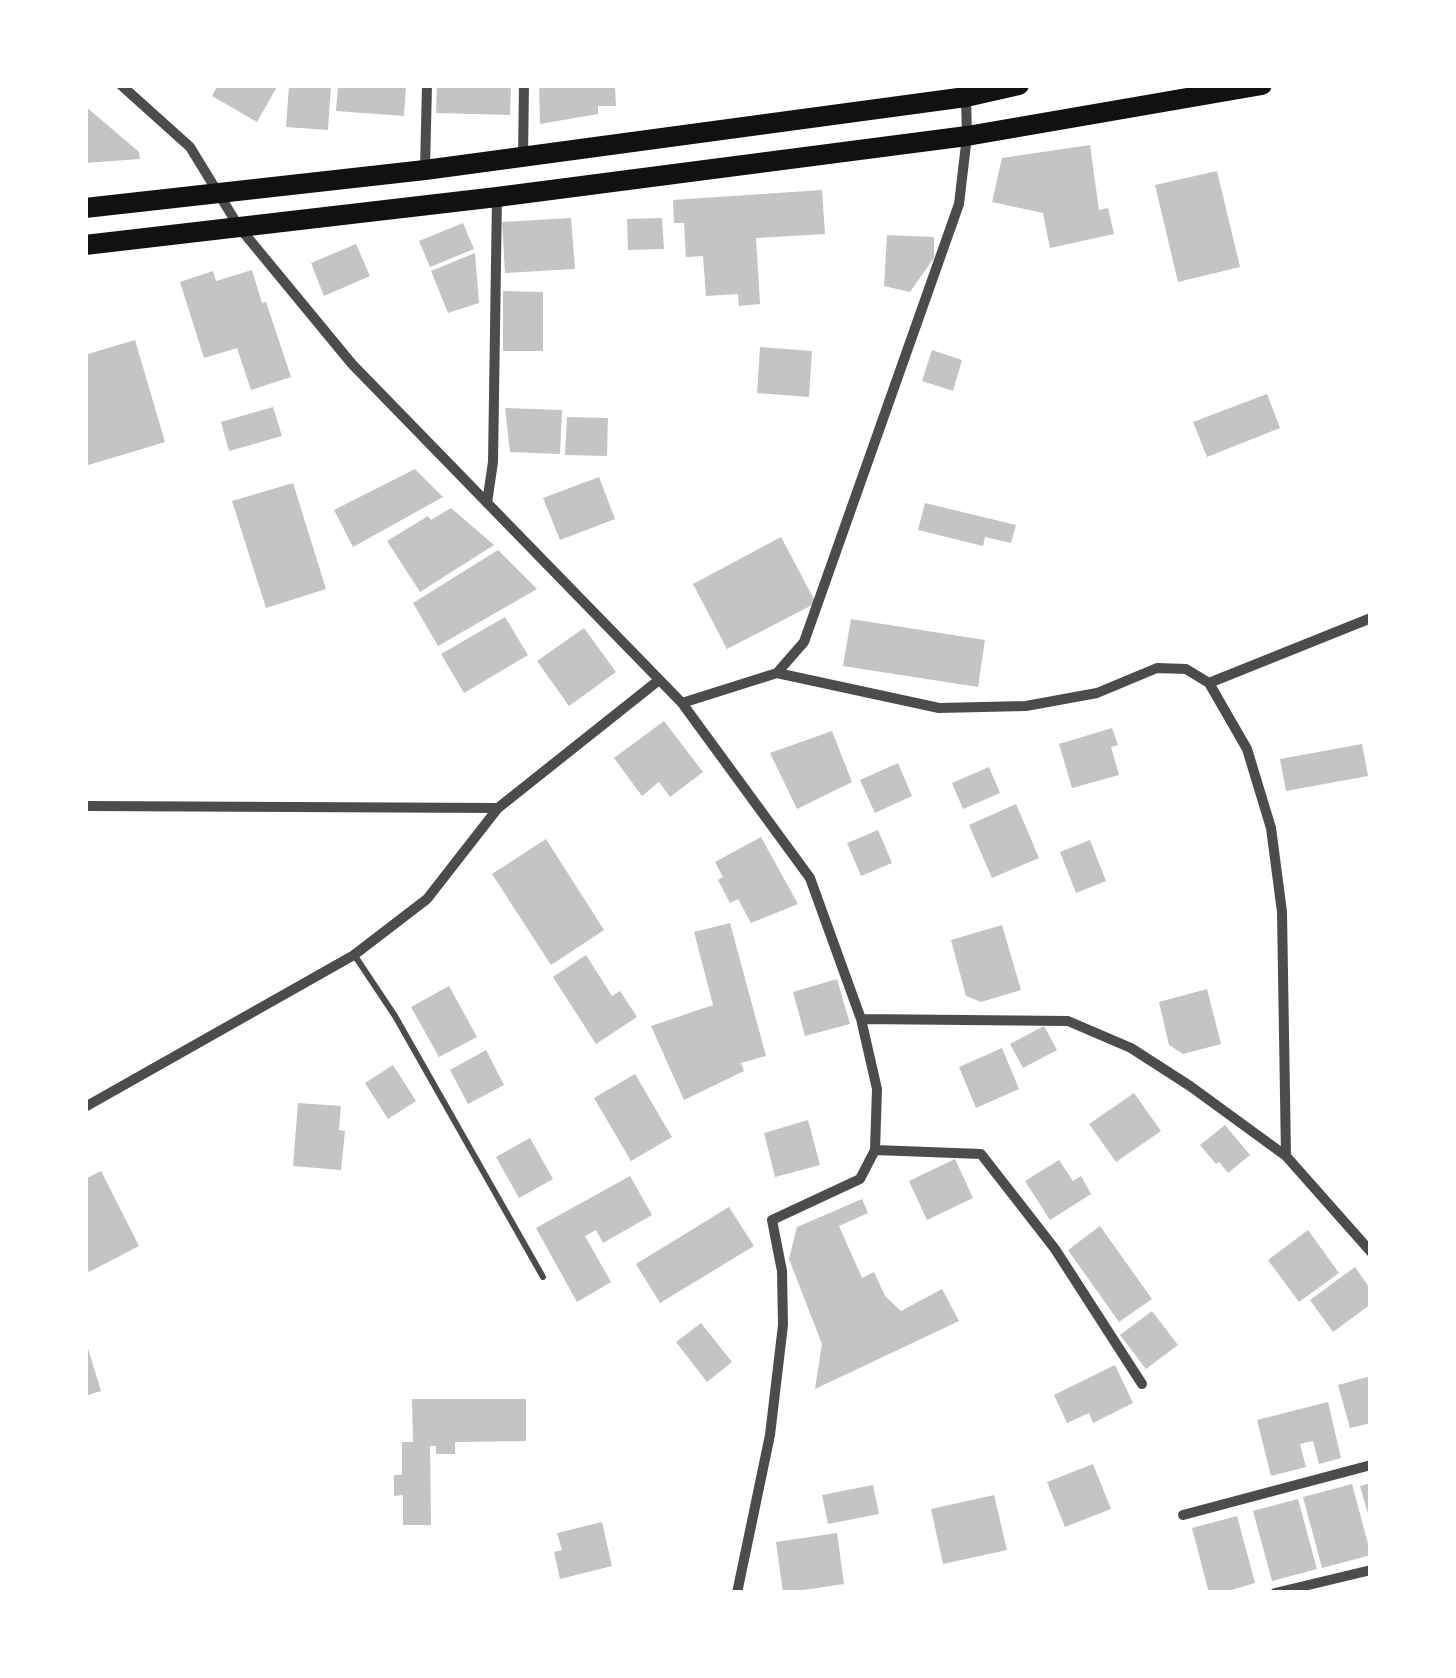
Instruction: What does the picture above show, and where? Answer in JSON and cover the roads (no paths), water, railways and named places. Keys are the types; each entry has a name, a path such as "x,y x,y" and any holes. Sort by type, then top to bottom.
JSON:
{"main road":[{"path":"85,208 425,170 966,98 1019,85"},
{"path":"85,245 496,198 967,136 1262,85"}],"street":[{"path":"121,85 190,147 239,227 352,364 682,702 810,878 862,1020 877,1090 875,1150 860,1179 772,1220 782,1271 783,1326 770,1435 737,1593"},
{"path":"425,170 427,85"},
{"path":"522,156 524,85"},
{"path":"777,673 804,642 959,204 967,136 966,98"},
{"path":"488,503 494,462 496,198"},
{"path":"1209,683 1371,618"},
{"path":"682,702 777,673 939,708 1026,706 1062,700 1096,693 1157,668 1186,669 1209,683 1247,748 1270,828 1282,912 1286,1156"},
{"path":"85,1106 354,955 426,898 498,808 659,680"},
{"path":"85,806 498,808"},
{"path":"862,1020 1068,1022 1131,1048 1286,1156 1371,1252"},
{"path":"875,1150 982,1154 1055,1249 1142,1384"},
{"path":"1184,1515 1371,1465"},
{"path":"1276,1593 1371,1570"}],"lane":[{"path":"354,955 394,1016 543,1278"}]}
